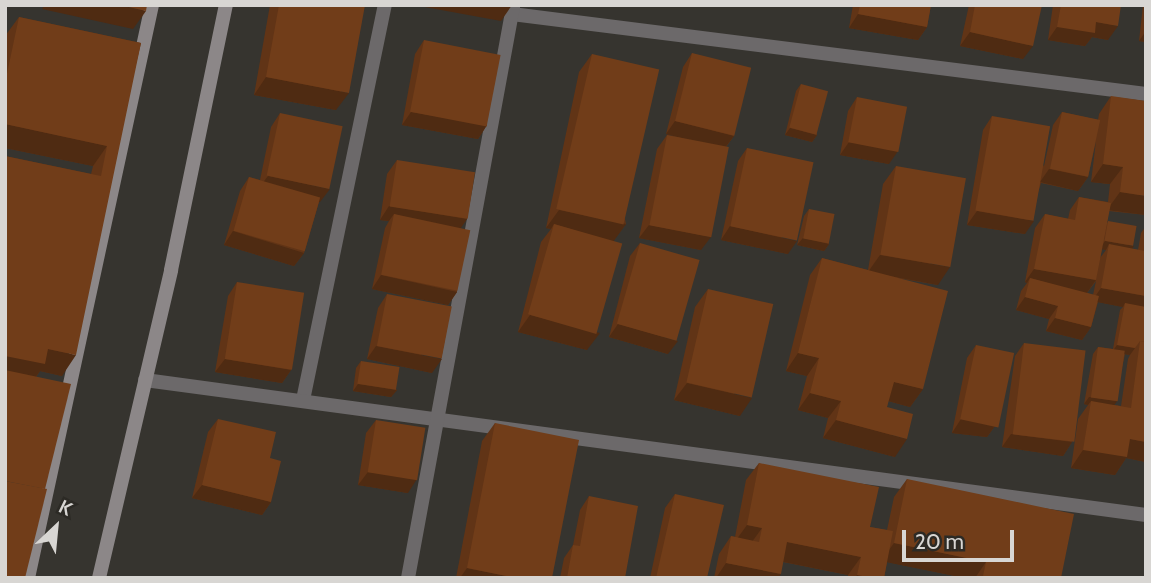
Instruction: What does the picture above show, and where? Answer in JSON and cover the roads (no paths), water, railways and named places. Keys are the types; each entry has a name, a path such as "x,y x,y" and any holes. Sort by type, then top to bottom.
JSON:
{"main road":[{"path":"28,578 152,5"},
{"path":"99,578 226,5"}],"street":[{"path":"303,400 385,5"},
{"path":"408,578 512,10 1146,94"},
{"path":"145,380 438,416 1146,515"}]}
